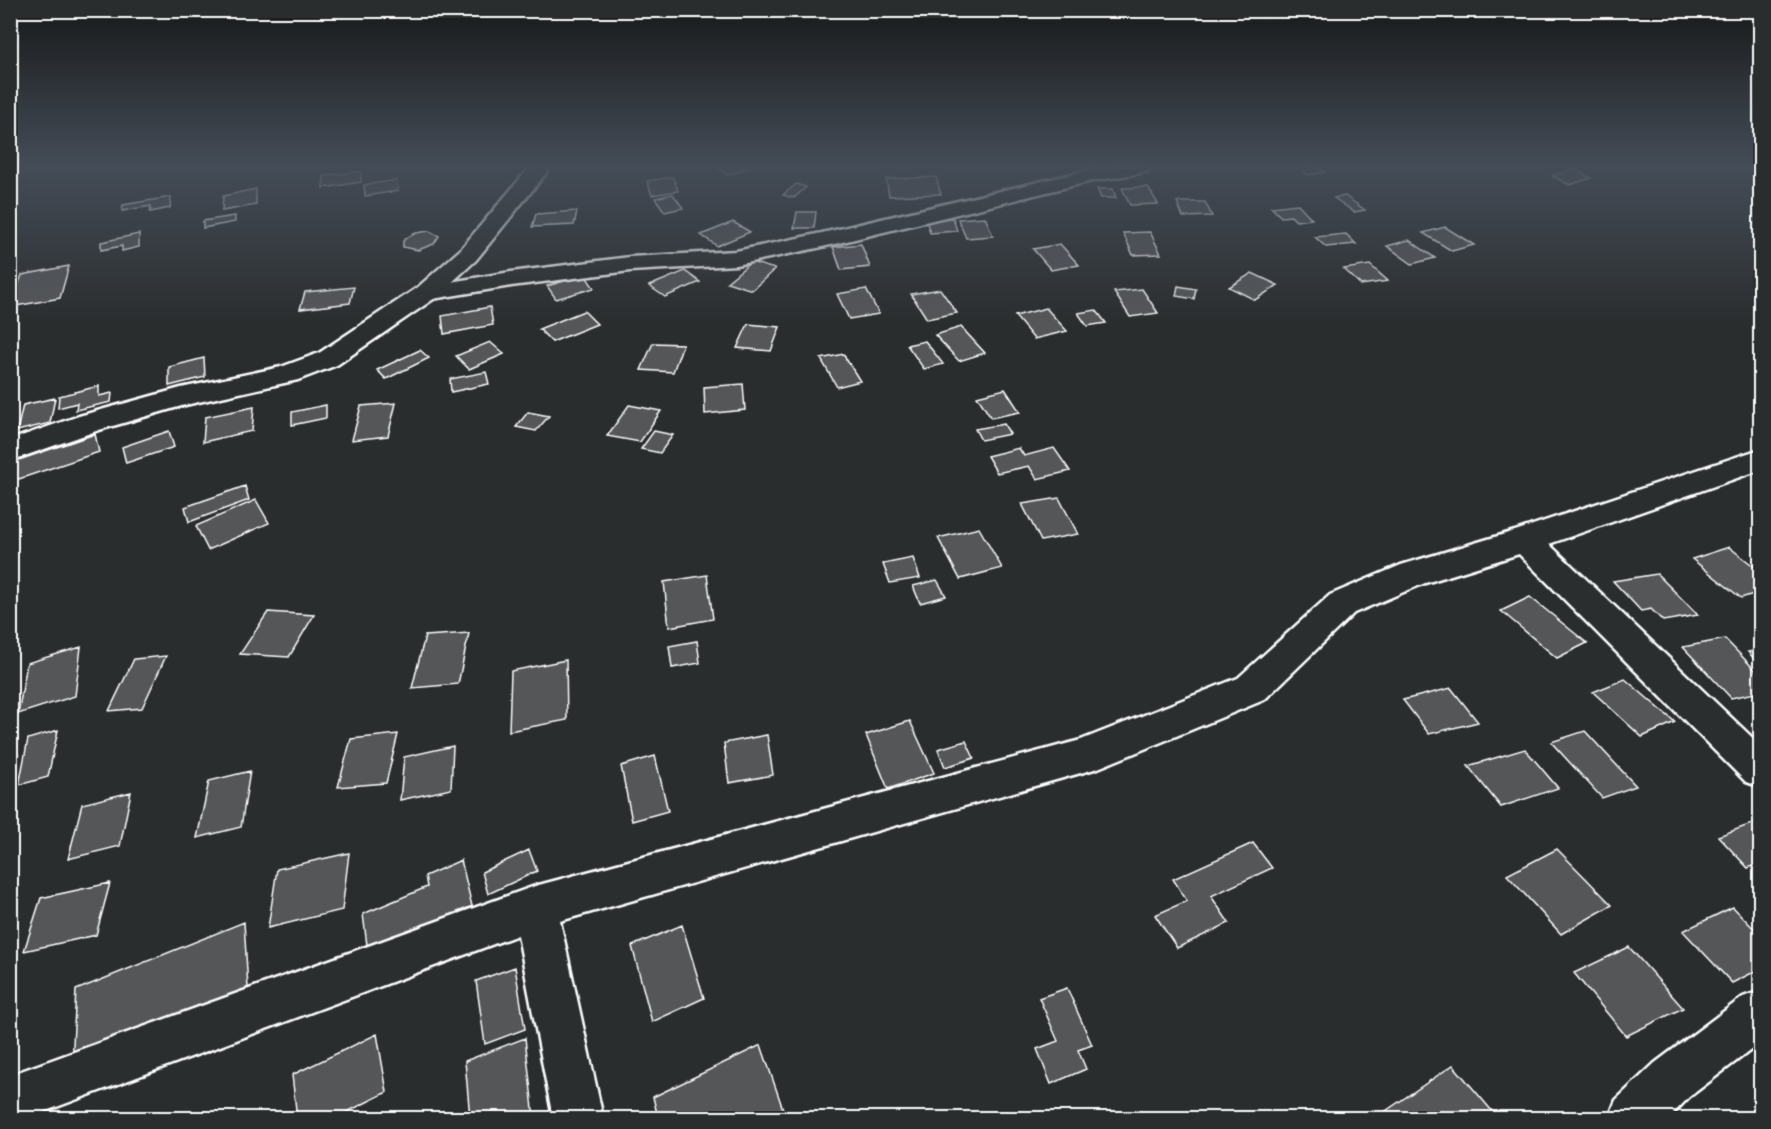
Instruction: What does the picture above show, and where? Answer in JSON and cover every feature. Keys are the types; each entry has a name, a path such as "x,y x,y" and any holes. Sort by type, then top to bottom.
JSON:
{"street":[{"path":"10,451 88,423 181,397 288,374 328,359 426,293 468,255 497,220"},
{"path":"426,293 511,279 630,264 736,258 906,220"},
{"path":"10,1100 536,907 1084,756 1251,689 1342,604 1413,574 1525,540 1761,459"},
{"path":"1525,540 1761,770"},
{"path":"536,907 578,1119"},
{"path":"1634,1119 1672,1080 1761,1014"}],"building":[{"path":"235,220 235,222 203,228 203,221"},
{"path":"534,220 575,220 574,225 532,227"},
{"path":"796,220 815,220 814,228 794,228"},
{"path":"926,220 954,220 957,231 930,233"},
{"path":"958,220 986,220 993,236 966,238"},
{"path":"733,222 750,232 717,246 701,235"},
{"path":"1445,227 1474,245 1452,251 1423,233"},
{"path":"429,231 439,236 434,244 418,250 403,247 403,241 406,238 416,233"},
{"path":"1150,232 1161,254 1133,255 1123,233"},
{"path":"139,234 139,247 122,251 122,246 101,250 101,242"},
{"path":"1346,234 1356,244 1326,247 1315,237"},
{"path":"1409,240 1435,258 1412,264 1387,246"},
{"path":"861,244 870,267 841,270 833,247"},
{"path":"1060,244 1079,265 1051,270 1033,249"},
{"path":"751,262 775,269 752,290 727,282"},
{"path":"1370,265 1388,281 1361,285 1344,269"},
{"path":"69,266 60,298 10,307 22,275"},
{"path":"685,271 700,282 665,297 649,286"},
{"path":"1252,273 1278,285 1255,300 1229,287"},
{"path":"585,275 594,288 556,299 547,286"},
{"path":"1178,286 1196,289 1194,299 1176,296"},
{"path":"354,287 350,303 300,309 305,292"},
{"path":"866,289 879,314 849,319 837,294"},
{"path":"940,289 957,313 927,319 911,294"},
{"path":"1142,289 1158,313 1130,317 1114,292"},
{"path":"490,307 493,325 444,334 442,316"},
{"path":"1046,308 1067,331 1034,339 1015,316"},
{"path":"1096,310 1106,323 1087,326 1078,313"},
{"path":"584,311 597,324 552,342 539,329"},
{"path":"748,324 780,327 771,351 737,348"},
{"path":"961,327 985,353 959,361 935,335"},
{"path":"925,341 943,364 924,369 907,345"},
{"path":"490,342 504,354 469,369 456,356"},
{"path":"653,343 683,344 673,372 641,370"},
{"path":"420,350 429,358 386,379 377,370"},
{"path":"843,354 860,381 837,387 821,359"},
{"path":"204,358 205,377 169,386 169,367"},
{"path":"486,372 489,384 451,392 450,379"},
{"path":"743,384 745,410 705,414 704,387"},
{"path":"99,386 99,396 112,393 111,402 76,410 77,403 58,408 59,396"},
{"path":"1005,389 1020,412 991,418 977,396"},
{"path":"55,398 50,423 17,431 23,405"},
{"path":"396,403 388,436 352,440 361,406"},
{"path":"326,405 326,418 292,425 292,412"},
{"path":"629,405 661,411 640,442 607,436"},
{"path":"254,407 252,431 203,442 205,417"},
{"path":"528,412 549,416 536,431 516,427"},
{"path":"1004,424 1010,434 981,440 975,429"},
{"path":"169,431 174,447 126,463 122,447"},
{"path":"654,431 673,435 660,453 641,449"},
{"path":"95,434 99,452 10,482 10,463"},
{"path":"1019,448 1024,456 1054,448 1070,471 1037,479 1029,466 997,473 987,456"},
{"path":"245,486 249,500 189,522 185,507"},
{"path":"1059,498 1078,534 1041,541 1022,504"},
{"path":"256,500 269,523 208,550 196,526"},
{"path":"979,528 1002,568 960,579 938,538"},
{"path":"1729,547 1760,571 1760,592 1741,598 1692,559"},
{"path":"913,558 920,578 890,583 883,564"},
{"path":"1657,574 1698,615 1663,621 1651,609 1641,611 1613,581"},
{"path":"707,575 713,619 669,627 664,582"},
{"path":"937,580 946,596 920,603 913,586"},
{"path":"1530,597 1587,643 1557,658 1501,611"},
{"path":"268,612 314,615 289,657 240,654"},
{"path":"469,633 458,684 412,688 425,636"},
{"path":"1725,639 1760,675 1760,692 1731,698 1683,647"},
{"path":"697,641 700,663 672,668 669,646"},
{"path":"81,647 75,696 18,714 27,663"},
{"path":"1760,650 1760,665 1748,652"},
{"path":"166,656 142,708 109,711 134,659"},
{"path":"566,660 567,720 509,731 511,671"},
{"path":"1625,679 1675,722 1642,737 1593,692"},
{"path":"1451,688 1478,722 1429,734 1403,700"},
{"path":"910,721 934,773 888,789 866,735"},
{"path":"58,730 48,777 19,785 28,739"},
{"path":"1585,731 1636,786 1602,798 1551,742"},
{"path":"398,734 386,783 338,787 351,739"},
{"path":"767,735 773,775 729,783 724,743"},
{"path":"966,741 974,758 945,767 938,749"},
{"path":"453,746 451,789 400,800 404,757"},
{"path":"1525,749 1558,788 1501,807 1468,766"},
{"path":"18,754 10,788 10,756"},
{"path":"655,756 668,811 632,821 621,766"},
{"path":"250,771 241,827 197,838 209,781"},
{"path":"131,792 120,846 68,859 82,804"},
{"path":"1760,821 1760,863 1748,868 1718,836"},
{"path":"1253,843 1272,868 1211,896 1229,923 1177,948 1155,915 1187,901 1173,879"},
{"path":"1557,849 1612,905 1561,934 1507,875"},
{"path":"529,850 537,871 488,894 482,872"},
{"path":"349,853 342,910 268,928 277,869"},
{"path":"461,860 472,906 368,953 363,914 427,887 425,876"},
{"path":"110,883 96,935 24,951 41,898"},
{"path":"1733,907 1760,935 1760,969 1732,983 1683,931"},
{"path":"244,922 248,988 72,1063 76,990"},
{"path":"682,925 704,998 652,1022 632,946"},
{"path":"1629,947 1683,1008 1626,1036 1574,973"},
{"path":"515,967 525,1029 485,1044 476,981"},
{"path":"1067,988 1092,1045 1078,1050 1086,1069 1051,1084 1037,1049 1058,1041 1039,998"},
{"path":"377,1034 387,1092 335,1118 297,1118 292,1075"},
{"path":"525,1038 534,1118 470,1118 465,1061"},
{"path":"761,1045 786,1118 658,1118 653,1097"},
{"path":"1453,1065 1498,1118 1377,1117"}]}
